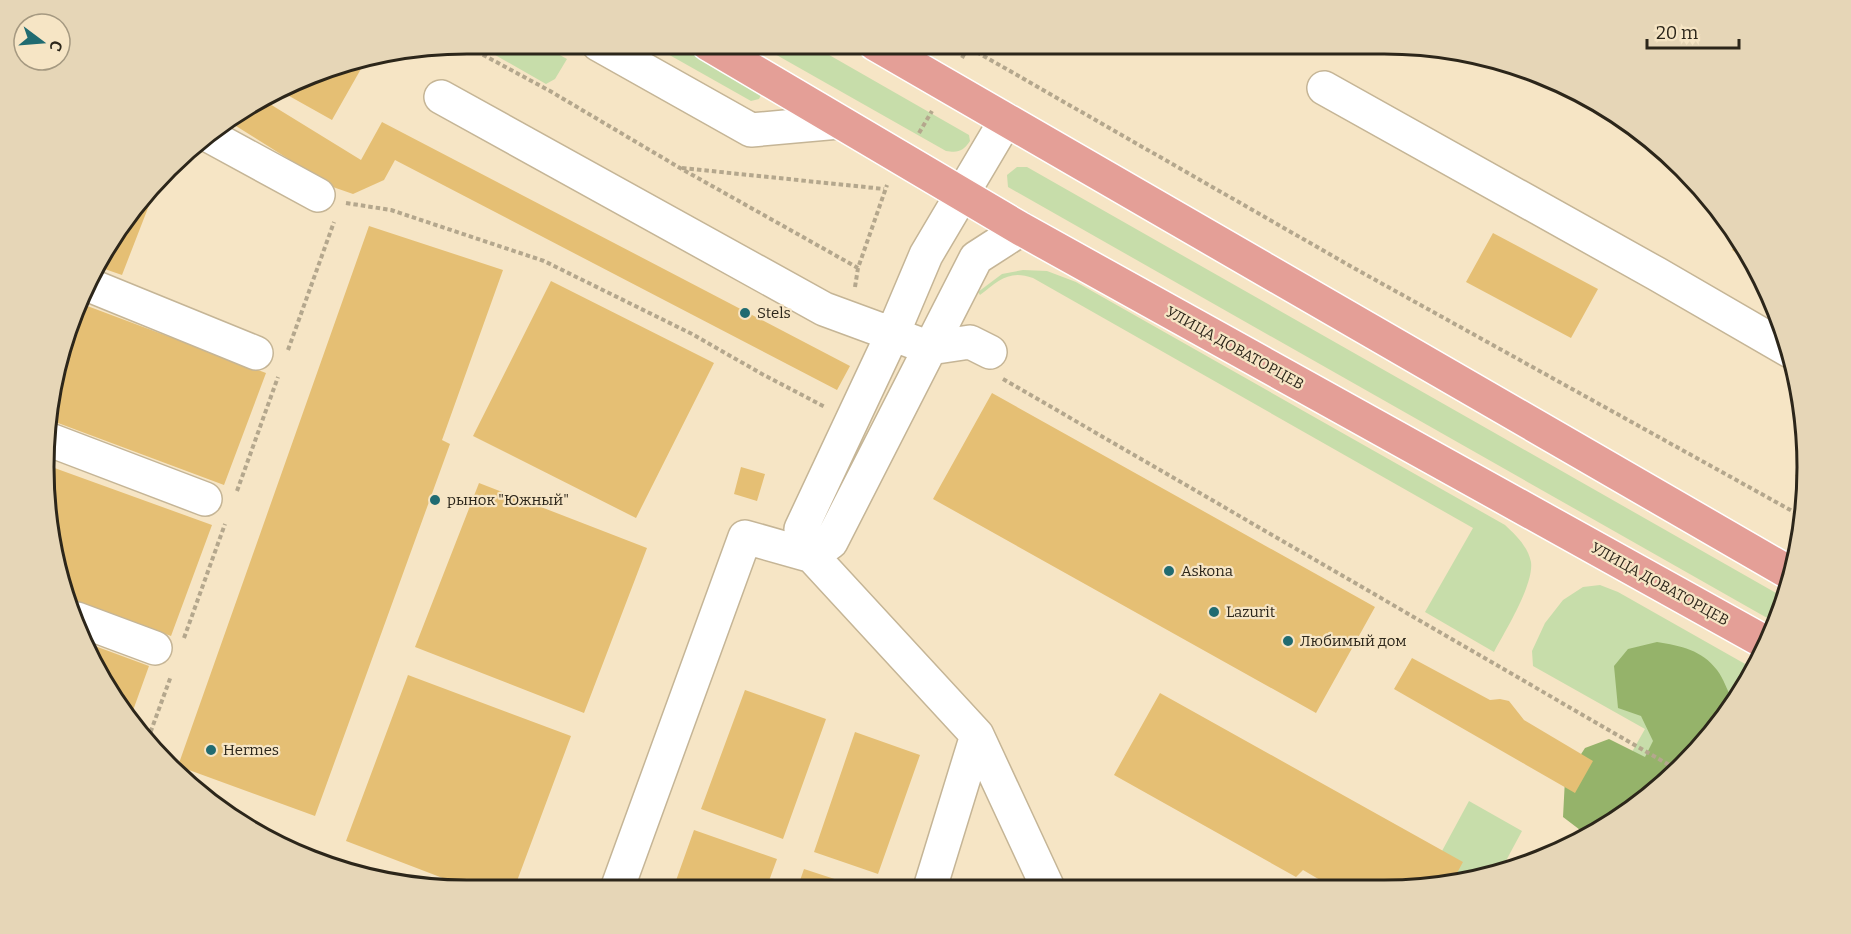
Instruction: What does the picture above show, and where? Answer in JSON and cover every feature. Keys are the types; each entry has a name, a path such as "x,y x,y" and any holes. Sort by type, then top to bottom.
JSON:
{"main road":[{"name":"УЛИЦА ДОВАТОРЦЕВ","path":"725,54 1021,229 1759,639"},
{"path":"892,54 1784,570"}],"lane":[{"path":"616,54 752,130 839,122"},
{"path":"1324,88 1778,344"},
{"path":"441,97 824,309 930,348 970,342 994,364"},
{"path":"1006,120 926,255 893,333 801,529 812,556 977,735 1044,880"},
{"path":"216,139 332,204"},
{"path":"812,556 831,542 976,258 1021,229"},
{"path":"95,288 274,361"},
{"path":"55,442 223,503"},
{"path":"620,880 745,537 812,556"},
{"path":"84,623 170,653"},
{"path":"932,880 977,735"}],"path":[{"path":"482,54 858,268 854,296 862,322"},
{"path":"680,168 884,189"},
{"path":"150,731 170,653 332,204 391,210 544,261 692,333 832,411"},
{"path":"994,364 1669,766"}],"green space":[{"path":"494,54 558,54 567,59 555,79 546,84"},
{"path":"668,54 700,54 759,88 761,95 759,99 751,101"},
{"path":"775,54 827,54 969,135 970,141 965,147 954,152 946,151"},
{"path":"1017,167 1027,167 1777,593 1768,619 1008,187 1007,175"},
{"path":"1023,270 1047,271 1076,282 1505,525 1527,551 1531,562 1531,572 1518,608 1494,652 1425,612 1473,528 1033,278 1010,276 998,281 980,295 978,292 1002,274"},
{"path":"1600,585 1618,592 1747,665 1712,718 1676,759 1635,795 1591,824 1645,729 1533,666 1532,651 1545,623 1563,600 1583,587"},
{"path":"1657,642 1683,647 1698,653 1711,663 1729,693 1695,739 1656,778 1635,795 1580,830 1563,817 1565,779 1585,748 1609,739 1645,757 1653,741 1641,716 1618,708 1614,666 1628,649"},
{"path":"1469,801 1522,831 1506,862 1491,866 1448,874 1442,851"}],"building":[{"path":"362,68 332,120 288,95 309,85"},
{"path":"270,104 361,160 382,122 850,366 837,390 395,160 384,180 353,194 333,187 235,126"},
{"path":"150,202 122,275 105,269"},
{"path":"369,226 503,270 442,440 450,444 315,816 185,769 179,763"},
{"path":"1493,233 1598,289 1571,338 1466,282"},
{"path":"551,281 714,363 636,518 473,436"},
{"path":"87,306 266,373 224,485 57,423 68,360"},
{"path":"992,393 1375,607 1316,713 933,499"},
{"path":"741,467 765,474 757,501 734,494"},
{"path":"54,468 212,525 171,636 76,601 62,548"},
{"path":"479,483 647,548 584,713 415,647"},
{"path":"95,646 149,666 133,710 109,673"},
{"path":"1412,658 1490,700 1509,701 1524,720 1593,761 1575,793 1394,689"},
{"path":"408,675 571,736 517,880 446,879 346,841"},
{"path":"745,690 826,719 783,839 701,809"},
{"path":"1160,693 1463,862 1457,873 1411,879 1320,880 1303,870 1296,877 1114,775"},
{"path":"855,732 920,755 878,874 814,852"},
{"path":"694,830 777,859 769,880 676,880"},
{"path":"804,869 838,880 800,880"}],"place":[{"name":"Stels","path":"745,313"},
{"name":"рынок \"Южный\"","path":"435,500"},
{"name":"Askona","path":"1169,571"},
{"name":"Lazurit","path":"1214,612"},
{"name":"Любимый дом","path":"1288,641"},
{"name":"Hermes","path":"211,750"}]}
